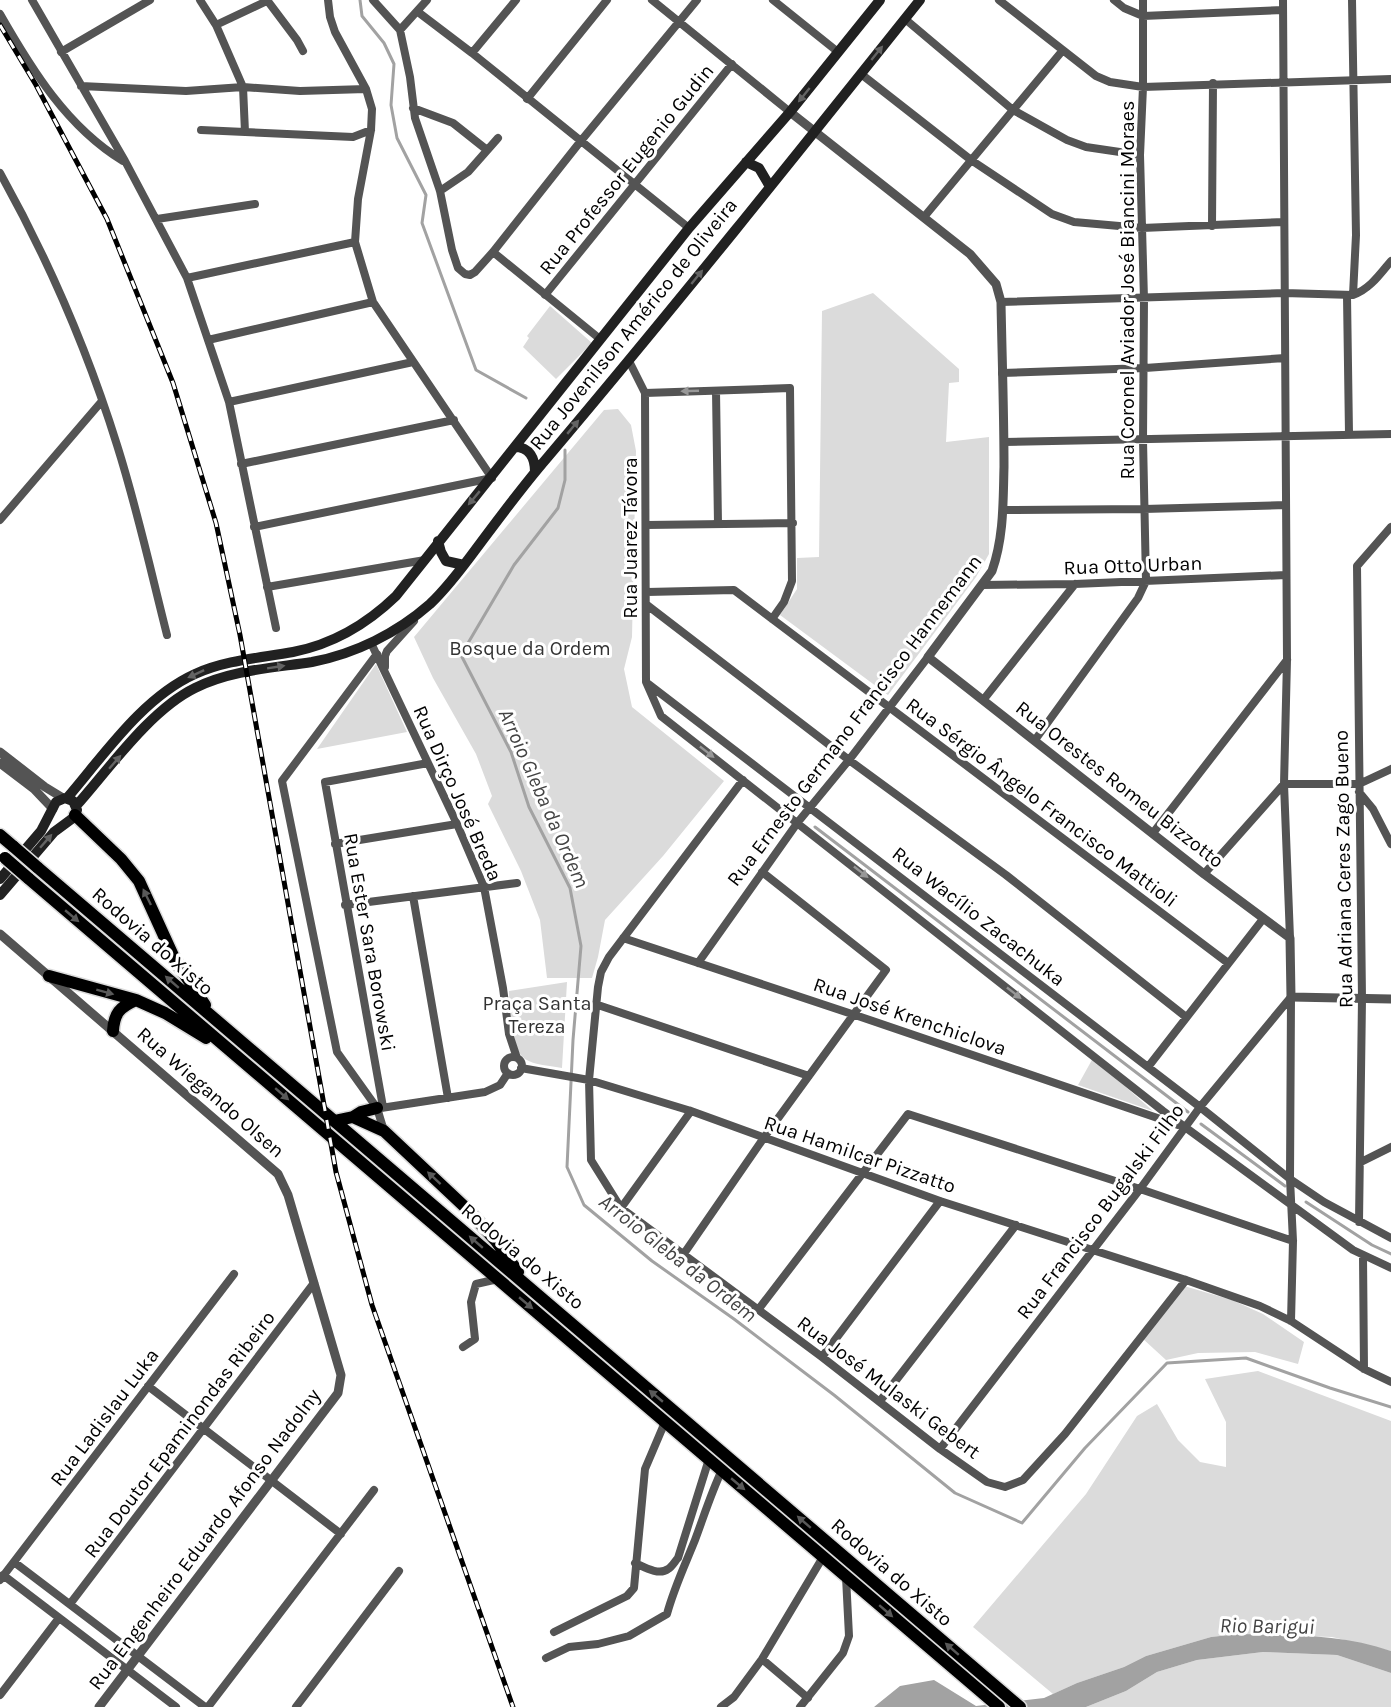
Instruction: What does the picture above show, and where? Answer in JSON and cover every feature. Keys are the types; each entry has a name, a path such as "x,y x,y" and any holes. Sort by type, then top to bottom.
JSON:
{"highway":[{"path":"73,814 121,859 139,881 175,960 216,1020"},
{"name":"Rodovia do Xisto","path":"0,836 1020,1707"},
{"name":"Rodovia do Xisto","path":"2,856 999,1707"},
{"path":"49,976 136,1000 165,1013 237,1056"},
{"path":"112,1031 113,1020 117,1012 124,1005 136,1000"},
{"path":"334,1121 380,1108"},
{"path":"353,1117 384,1131 467,1209 496,1241 527,1286"}],"main road":[{"name":"Rua Jovenilson Américo de Oliveira","path":"65,798 146,707 180,682 220,665 316,646 339,637 370,619 396,596 427,560 438,541 492,478 689,228 790,112 880,0"},
{"name":"Rua Jovenilson Américo de Oliveira","path":"431,603 920,0"},
{"path":"746,162 759,168 770,185"},
{"path":"515,447 529,452 535,461 535,472"},
{"path":"438,541 446,561 464,565"},
{"path":"0,895 73,814 149,722 167,705 191,689 225,676 329,658 371,643 397,628 431,603"},
{"path":"0,879 41,831 56,802 65,798 73,801 73,814"},
{"path":"53,809 59,820 73,814"}],"street":[{"path":"32,0 125,161 187,278 230,402 276,628"},
{"path":"61,52 150,0"},
{"path":"200,0 216,25 243,87 245,132"},
{"path":"255,527 492,478 373,302 355,242 358,199 371,130 372,109 366,89 335,32 328,0"},
{"path":"373,0 400,30 419,134 440,191 458,268 470,275 476,273 697,0"},
{"path":"400,30 427,0"},
{"path":"472,53 516,0"},
{"path":"527,99 607,0"},
{"name":"Rua Ernesto Germano Francisco Hannemann","path":"652,0 814,132 970,254 996,284 1001,302 1003,510 997,556 992,571 890,708 798,822 698,963"},
{"path":"773,0 838,52"},
{"path":"999,0 1096,76 1110,82 1143,87 1391,79"},
{"path":"1114,0 1143,16 1283,10"},
{"name":"Rua Coronel Aviador José Biancini Moraes","path":"1143,0 1140,155 1144,298 1143,440 1146,581"},
{"path":"1282,0 1287,660 1284,784 1291,997 1290,1179 1293,1241 1291,1321"},
{"path":"1350,434 1350,296 1356,235 1352,0"},
{"path":"216,25 267,1 303,51"},
{"path":"418,12 689,228"},
{"path":"0,15 31,66 72,118 97,143 125,161"},
{"path":"905,19 1013,110 1067,140 1086,147 1140,155"},
{"path":"924,217 1063,50"},
{"name":"Rua Professor Eugenio Gudin","path":"546,295 732,64"},
{"path":"861,74 971,160 1052,214 1074,222 1142,228 1284,222"},
{"path":"1212,226 1213,83"},
{"path":"81,86 186,91 243,87 300,91 366,89"},
{"path":"413,108 453,123 488,150"},
{"path":"201,130 352,137 371,130"},
{"path":"440,191 468,172 498,138"},
{"path":"0,173 56,285 102,402 128,482 167,636"},
{"path":"157,219 255,204"},
{"path":"187,278 355,242"},
{"path":"493,252 600,339"},
{"path":"1001,302 1284,293 1350,296 1363,292 1391,261"},
{"path":"208,339 373,302"},
{"path":"1002,373 1144,368 1284,358"},
{"name":"Rua Juarez Távora","path":"629,361 645,393 646,682 661,716"},
{"path":"230,402 412,362"},
{"path":"645,393 790,388 792,581 784,602 772,619"},
{"path":"716,391 718,524"},
{"path":"0,520 102,402"},
{"path":"241,464 454,420"},
{"path":"1004,442 1391,434"},
{"path":"1003,510 1286,505"},
{"path":"646,525 793,523"},
{"name":"Rua Adriana Ceres Zago Bueno","path":"1359,1222 1362,999 1358,566 1391,527"},
{"path":"267,587 427,560"},
{"name":"Rua Otto Urban","path":"982,585 1075,584 1286,575"},
{"path":"1035,740 1138,598 1146,581"},
{"path":"984,699 1075,584"},
{"name":"Rua Sérgio Ângelo Francisco Mattioli","path":"647,592 734,590 1228,963"},
{"name":"Rua Jovenilson Américo de Oliveira","path":"386,674 384,663 387,651 431,603"},
{"path":"647,605 849,760 1006,875 1186,1017"},
{"name":"Rua Dirço José Breda","path":"371,643 484,886 508,1034 517,1058"},
{"path":"377,654 282,782 337,1052 380,1108 384,1131"},
{"name":"Rua Orestes Romeu Bizzotto","path":"928,657 1204,874 1290,938"},
{"path":"1153,833 1287,660"},
{"name":"Rua Wacílio Zacachuka","path":"646,682 1200,1107 1290,1179 1359,1222 1389,1234"},
{"name":"Rua Wacílio Zacachuka","path":"661,716 1185,1127 1363,1255 1391,1268"},
{"path":"0,753 39,783 65,798"},
{"path":"0,763 34,789 53,809"},
{"name":"Rua Ester Sara Borowski","path":"380,1108 325,782 428,763"},
{"path":"1284,784 1359,788 1391,769"},
{"name":"Rua José Mulaski Gebert","path":"743,780 623,938 601,972 586,1079 591,1160 621,1208 822,1357 940,1449 987,1482 1005,1487 1023,1480 1065,1434 1186,1280"},
{"path":"1204,874 1284,784"},
{"path":"1359,788 1391,844"},
{"path":"335,844 457,824"},
{"path":"683,1255 763,1139 886,970 762,872"},
{"path":"345,905 517,883"},
{"path":"413,896 448,1098"},
{"path":"1148,1067 1263,919"},
{"name":"Rua Wiegando Olsen","path":"0,934 278,1174 288,1195 341,1375 338,1393"},
{"name":"Rua José Krenchiclova","path":"623,938 1185,1127"},
{"path":"1291,997 1391,999"},
{"name":"Rua Francisco Bugalski Filho","path":"940,1449 1140,1189 1200,1107 1291,997"},
{"path":"595,1004 809,1076"},
{"name":"Rua Dirço José Breda","path":"505,1063 508,1034"},
{"path":"512,1057 517,1058 521,1063 521,1068 516,1074 508,1073 505,1063 512,1057"},
{"name":"Rua Hamilcar Pizzatto","path":"521,1068 586,1079 691,1111 763,1139 940,1201 1186,1280"},
{"path":"380,1108 492,1089 500,1085 508,1073"},
{"path":"621,1208 691,1111"},
{"path":"758,1310 908,1114 1293,1241"},
{"path":"1361,1162 1391,1147"},
{"path":"822,1357 940,1201"},
{"path":"880,1401 1016,1225"},
{"path":"1363,1255 1364,1368"},
{"name":"Rua Ladislau Luka","path":"2,1577 234,1274"},
{"path":"463,1347 475,1339 471,1302 476,1284 498,1279"},
{"path":"1186,1280 1260,1306 1291,1321 1364,1368 1390,1380"},
{"name":"Rua Doutor Epaminondas Ribeiro","path":"70,1604 314,1283"},
{"path":"148,1386 341,1534"},
{"name":"Rua Engenheiro Eduardo Afonso Nadolny","path":"99,1707 338,1393"},
{"path":"554,1632 627,1596 633,1588 645,1469 665,1422"},
{"path":"635,1563 651,1570 662,1571 668,1569 678,1558 709,1460"},
{"path":"546,1658 569,1647 598,1644 629,1636 667,1614 676,1583 707,1502 722,1470"},
{"path":"14,1562 207,1707 374,1490"},
{"path":"721,1707 734,1697 762,1659 824,1557"},
{"path":"296,1707 399,1571"},
{"path":"2,1577 176,1707"},
{"path":"800,1707 843,1653 849,1636 846,1577"},
{"path":"0,1695 59,1618"},
{"path":"762,1659 808,1698"}],"green space":[{"path":"873,293 959,369 959,382 949,383 946,442 989,437 989,554 976,577 888,695 780,615 797,589 797,558 819,557 822,311"},
{"path":"550,306 592,343 556,379 523,347 529,338 527,336"},
{"name":"Bosque da Ordem","path":"618,409 631,425 636,451 632,637 624,669 632,707 724,781 663,856 605,920 592,978 547,978 540,920 521,871 488,804 492,796 476,754 433,678 414,637 604,410"},
{"path":"376,664 407,732 317,749"},
{"name":"Praça Santa Tereza","path":"567,982 562,1068 525,1059 519,1053 512,1037 509,991"},
{"path":"1093,1058 1153,1111 1078,1085"},
{"path":"1184,1286 1232,1300 1263,1314 1304,1342 1298,1364 1255,1352 1198,1353 1166,1360 1142,1338"},
{"path":"1258,1371 1391,1421 1391,1651 1332,1637 1238,1634 1211,1637 1146,1656 1124,1667 1053,1694 973,1627 1086,1494 1137,1416 1157,1404 1178,1440 1200,1462 1226,1467 1226,1422 1205,1379"},
{"path":"1263,1652 1337,1655 1391,1673 1391,1707 1086,1707 1126,1691 1157,1672 1197,1660"}],"shaded area":[{"path":"1238,1634 1316,1636 1372,1645 1391,1651 1391,1673 1337,1655 1263,1652 1197,1660 1157,1672 1126,1691 1086,1707 874,1707 900,1686 934,1680 976,1706 1044,1698 1146,1656 1211,1637"}],"waterway":[{"name":"Arroio Gleba da Ordem","path":"360,0 362,16 384,43 394,64 391,105 397,138 426,195 422,223 476,370 526,398"},
{"name":"Arroio Gleba da Ordem","path":"565,450 565,480 558,508 514,565 461,655 511,752 529,807 570,888 581,946 573,1040 567,1167 584,1205 652,1261 734,1319 834,1395 955,1493 1022,1523 1085,1448 1167,1363 1246,1358 1391,1407"},
{"path":"815,827 1188,1112"},
{"path":"1201,1124 1285,1186"},
{"path":"1306,1202 1372,1245 1391,1254"}],"railway":[{"path":"0,25 36,85 107,219 173,383 216,523 240,635 336,1172 372,1305 513,1707"}],"water label":[{"name":"Rio Barigui","path":"1267,1626"}]}
